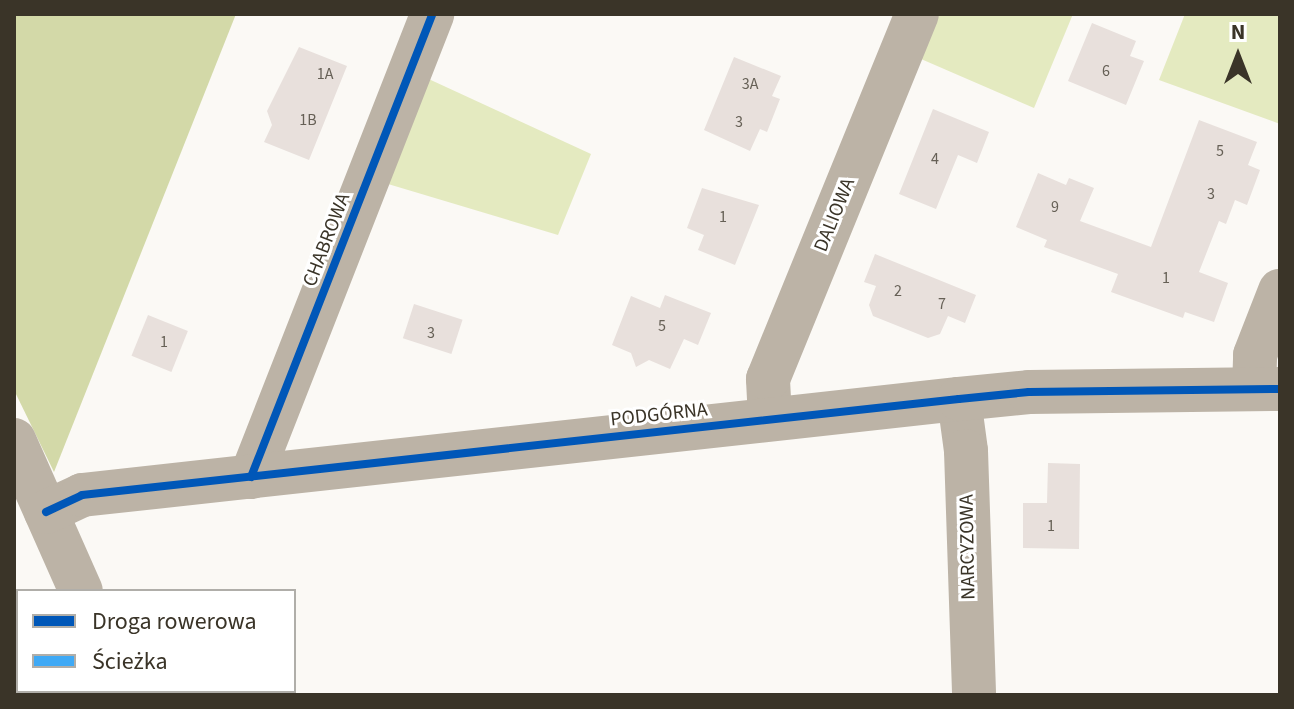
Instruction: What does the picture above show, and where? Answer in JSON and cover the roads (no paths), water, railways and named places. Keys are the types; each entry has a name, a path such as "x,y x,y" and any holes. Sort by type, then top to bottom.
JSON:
{"street":[{"name":"CHABROWA","path":"251,477 432,14"},
{"name":"DALIOWA","path":"770,418 768,379 917,14"},
{"path":"1267,389 1255,355 1280,291"},
{"name":"PODGÓRNA","path":"46,512 82,495 770,418 1029,392 1267,389"},
{"name":"NARCYZOWA","path":"959,399 966,451 974,695"},
{"path":"14,440 80,589"}]}
